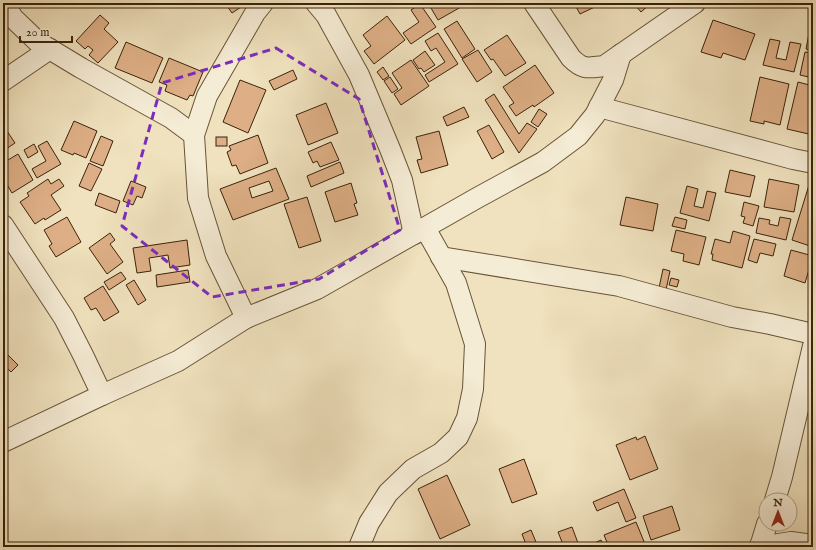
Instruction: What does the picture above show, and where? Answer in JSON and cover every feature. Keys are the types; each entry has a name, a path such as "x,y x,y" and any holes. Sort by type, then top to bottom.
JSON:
{"street":[{"path":"4,3 13,18 38,42 170,118 194,135"},
{"path":"246,318 216,256 198,198 194,135 207,96 255,13 263,3"},
{"path":"316,3 326,15 359,75 390,149 420,231 441,257 456,283 475,344 473,389 467,418 458,437 440,453 413,469 388,493 369,523 359,547"},
{"path":"534,3 571,58 578,66 588,68 604,66 695,3"},
{"path":"3,81 50,49"},
{"path":"3,442 178,361 246,318 317,289 543,162 578,136 595,115 613,80 621,54"},
{"path":"599,107 813,163"},
{"path":"3,225 64,318 102,395"},
{"path":"441,257 619,286 732,317 813,334"},
{"path":"777,492 813,346"},
{"path":"765,532 760,547 791,542 813,545"}],"highlighted area":[{"path":"276,48 359,99 400,230 319,279 212,297 122,226 162,83"}],"building":[{"path":"225,3 247,3 232,13"},
{"path":"428,3 468,3 438,20"},
{"path":"574,3 603,3 580,14"},
{"path":"638,3 650,4 641,12 635,5"},
{"path":"420,4 436,27 411,44 403,33 419,22 411,10"},
{"path":"100,15 109,23 104,29 118,42 98,63 89,55 93,50 88,46 85,49 76,41"},
{"path":"387,16 405,40 374,64 364,51 371,46 363,35"},
{"path":"813,18 813,51 806,49"},
{"path":"713,20 755,34 745,60 723,53 721,58 701,52"},
{"path":"457,21 475,49 462,58 444,29"},
{"path":"438,33 458,64 429,82 425,75 445,62 436,48 431,51 425,41"},
{"path":"507,35 526,63 505,76 493,59 491,60 484,50"},
{"path":"770,39 780,41 776,58 786,60 790,42 801,44 794,72 763,65"},
{"path":"126,42 163,58 152,83 115,68"},
{"path":"478,50 492,72 477,82 462,59"},
{"path":"425,51 435,65 424,72 421,68 419,69 413,60"},
{"path":"805,52 813,53 813,78 800,75"},
{"path":"169,58 203,72 193,96 190,95 187,100 165,91 167,85 159,82"},
{"path":"411,60 429,86 401,105 394,94 402,88 392,73"},
{"path":"535,65 554,93 534,107 533,105 516,116 509,106 514,103 503,87"},
{"path":"383,67 389,76 383,80 377,72"},
{"path":"293,70 297,79 274,90 269,81"},
{"path":"390,77 398,89 392,93 384,81"},
{"path":"760,77 789,84 780,125 764,121 764,124 750,121"},
{"path":"240,80 266,90 248,133 223,122"},
{"path":"798,82 813,86 813,135 787,129"},
{"path":"494,94 519,134 527,123 537,129 519,153 485,100"},
{"path":"326,103 338,133 308,145 296,115"},
{"path":"464,107 469,117 447,126 443,117"},
{"path":"539,109 547,114 538,127 531,122"},
{"path":"74,121 97,131 86,158 61,150"},
{"path":"489,125 504,152 492,159 477,131"},
{"path":"5,128 15,143 3,151 3,130"},
{"path":"439,131 448,165 421,173 417,160 422,159 416,137"},
{"path":"258,135 268,163 240,174 236,165 232,166 227,152 231,150 229,146"},
{"path":"101,136 113,141 103,166 90,161"},
{"path":"216,137 227,137 227,146 216,146"},
{"path":"47,141 61,164 37,178 32,169 46,161 38,146"},
{"path":"331,142 339,160 320,167 317,161 313,163 308,152"},
{"path":"34,144 38,152 28,158 24,150"},
{"path":"18,154 33,180 12,193 3,178 3,163"},
{"path":"340,162 344,173 311,187 307,176"},
{"path":"89,163 102,169 91,191 79,186"},
{"path":"276,168 289,199 233,220 220,189","holes":["269,181 273,191 252,198 249,188"]},
{"path":"730,170 755,176 750,197 725,192"},
{"path":"48,179 51,184 59,179 64,186 51,195 61,210 45,220 44,218 35,224 20,202 29,196 27,193"},
{"path":"769,179 799,185 794,212 764,207"},
{"path":"131,181 146,187 142,198 137,196 133,205 123,201"},
{"path":"351,183 357,203 354,204 358,215 335,222 325,192"},
{"path":"809,185 813,186 813,247 792,240"},
{"path":"687,186 698,189 694,206 703,208 707,191 716,193 709,221 680,213"},
{"path":"99,193 120,201 116,213 95,205"},
{"path":"307,197 321,241 299,248 284,204"},
{"path":"626,197 658,204 653,231 620,225"},
{"path":"744,202 759,206 753,226 743,223 745,217 741,216"},
{"path":"67,217 81,242 56,257 49,246 52,244 44,230"},
{"path":"675,217 687,220 685,229 672,226"},
{"path":"780,217 791,219 786,240 756,233 759,218 770,220 769,224 778,226"},
{"path":"676,230 706,237 699,265 683,261 684,254 671,251"},
{"path":"733,231 750,236 742,268 712,260 713,254 711,254 715,239 730,243"},
{"path":"110,233 115,240 110,244 123,262 107,274 89,248"},
{"path":"754,239 776,244 773,256 760,253 757,263 748,260"},
{"path":"187,240 190,265 170,268 168,255 149,258 151,271 137,273 133,248"},
{"path":"791,250 813,256 805,283 784,276"},
{"path":"663,269 670,271 666,290 659,288"},
{"path":"188,270 190,282 157,287 156,275"},
{"path":"121,272 126,279 109,290 104,282"},
{"path":"671,278 679,280 677,287 669,285"},
{"path":"134,280 146,300 138,305 126,285"},
{"path":"103,286 119,312 104,321 96,308 91,310 84,298"},
{"path":"6,353 18,365 11,372 3,364 3,356"},
{"path":"645,436 658,469 630,480 616,445 636,437 637,440"},
{"path":"524,459 537,494 512,503 499,469"},
{"path":"447,475 470,525 440,539 418,489"},
{"path":"624,489 636,518 626,522 618,502 597,511 593,502"},
{"path":"672,506 680,530 651,540 643,516"},
{"path":"636,522 645,544 637,547 609,547 604,535"},
{"path":"572,527 578,543 569,547 564,547 558,532"},
{"path":"531,530 538,547 527,547 522,534"},
{"path":"601,540 604,547 586,547"}]}
